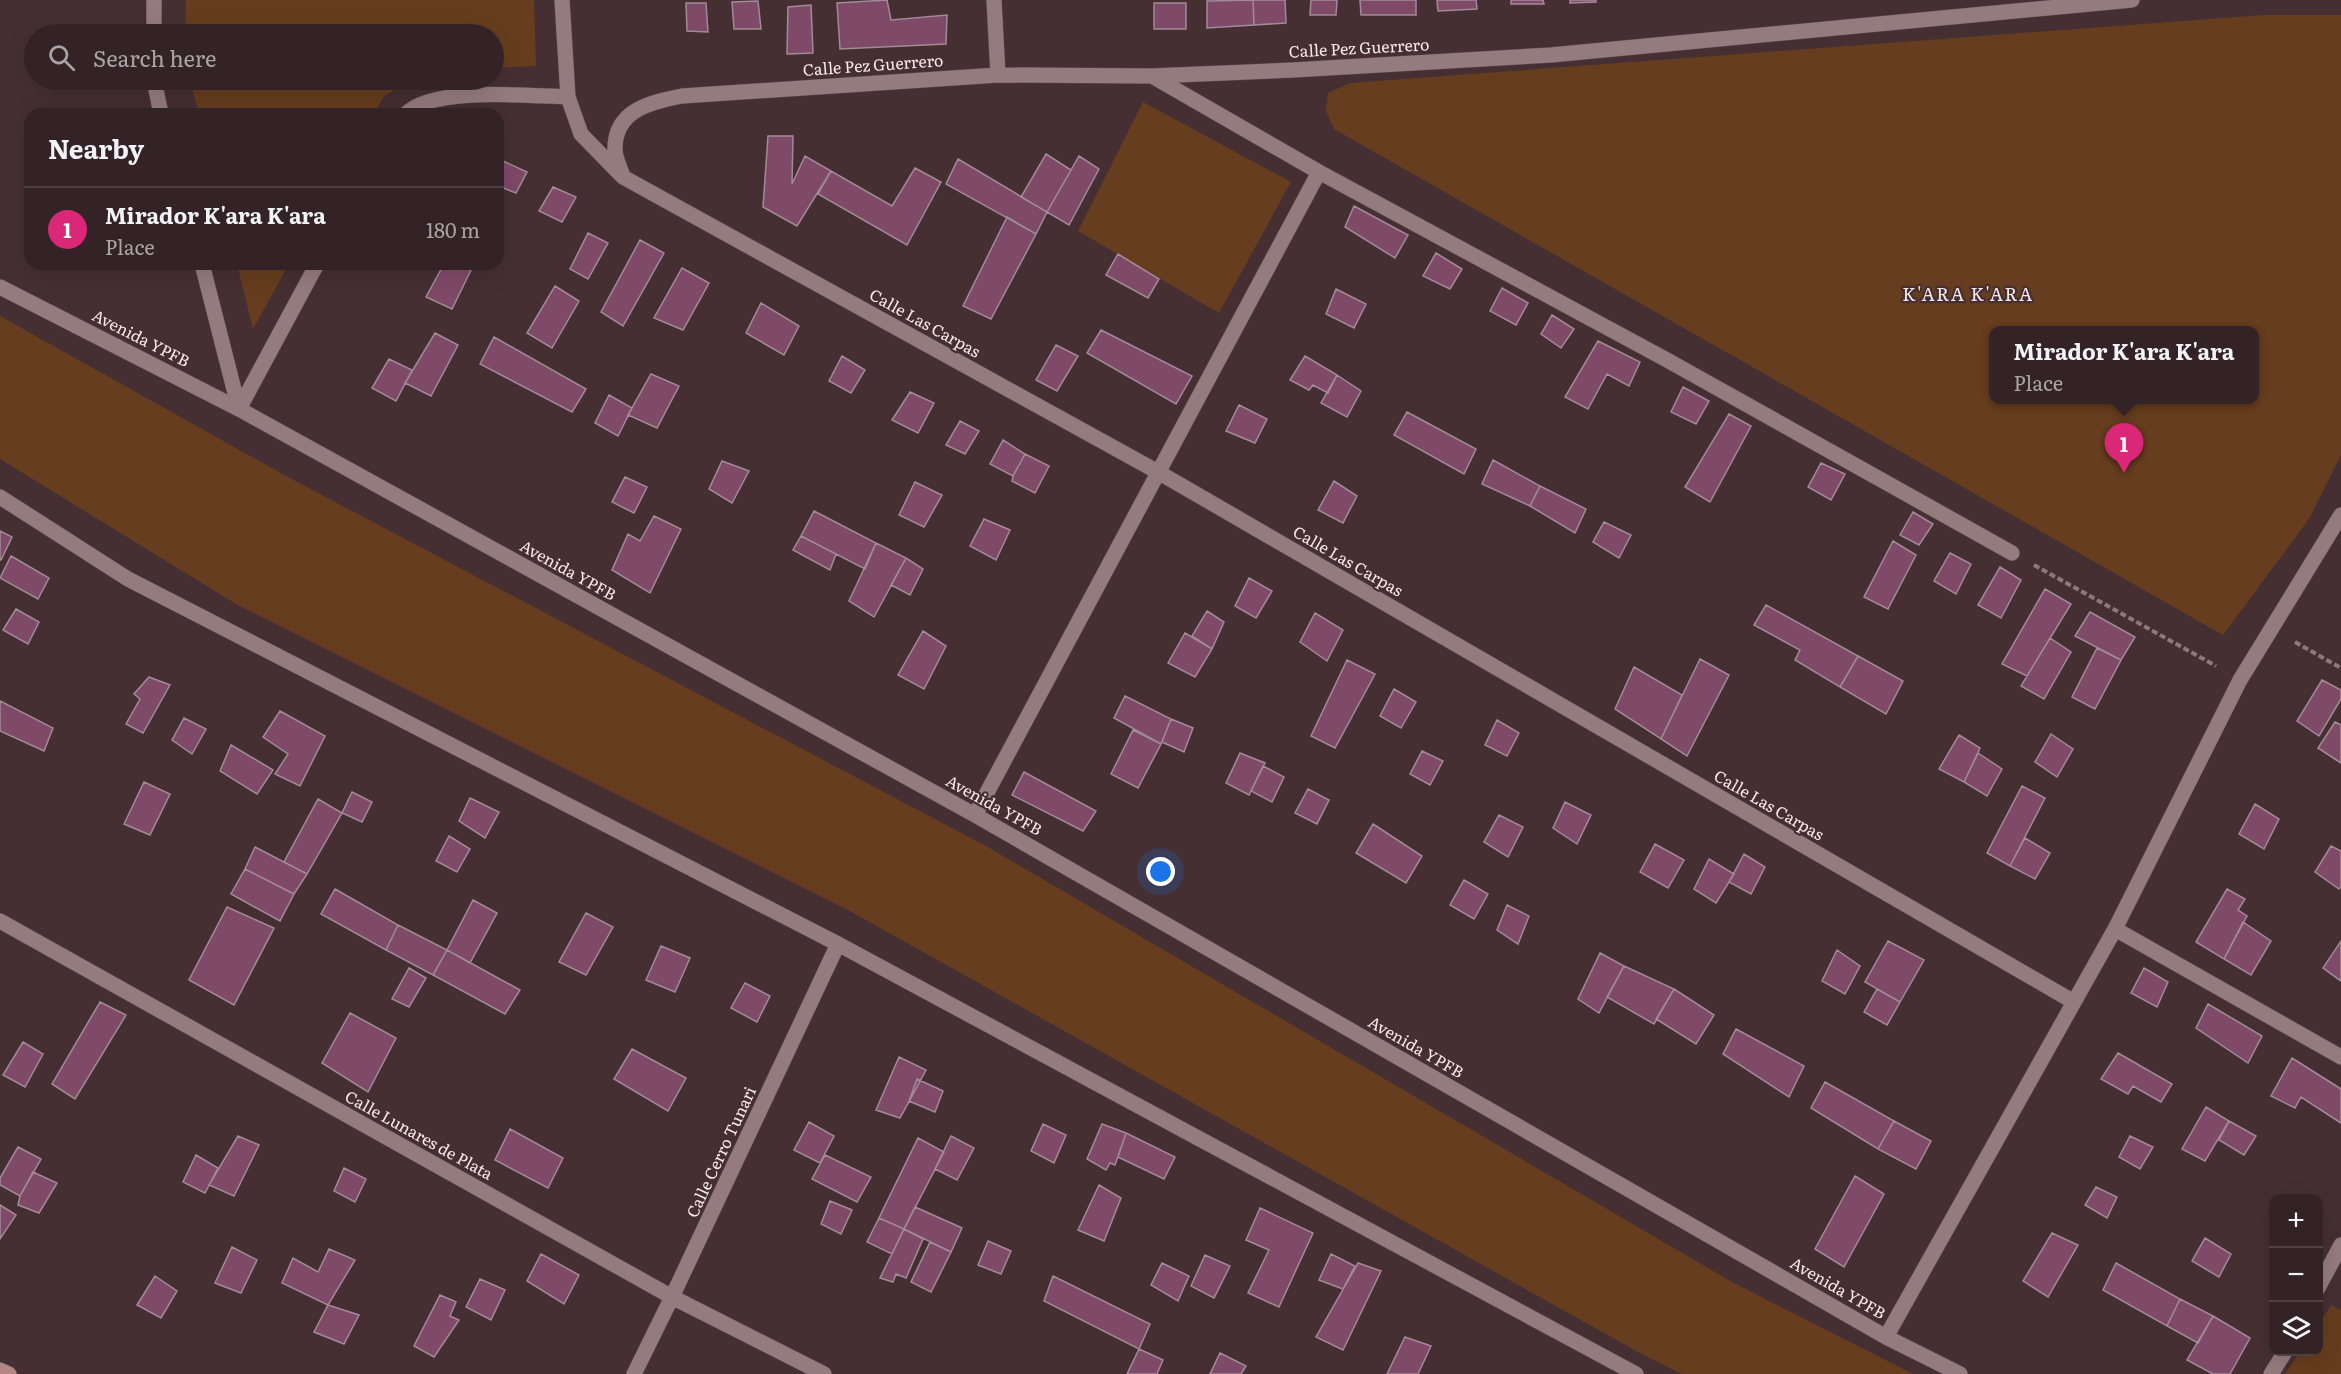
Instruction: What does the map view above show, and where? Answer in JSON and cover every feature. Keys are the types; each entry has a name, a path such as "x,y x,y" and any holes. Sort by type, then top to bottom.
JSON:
{"street":[{"path":"154,0 154,24"},
{"name":"Calle Las Carpas","path":"562,0 568,97 581,134 623,177 1158,472 2074,1002"},
{"path":"994,0 998,75"},
{"name":"Calle Pez Guerrero","path":"623,177 615,150 620,125 633,112 652,101 682,96 998,75 1152,76 1304,70 1551,55 2132,0"},
{"path":"1152,76 1319,171 1667,360 2012,553"},
{"path":"156,90 160,108"},
{"path":"412,108 454,95 568,97"},
{"path":"975,815 1319,171"},
{"path":"204,270 239,409"},
{"path":"239,409 314,270"},
{"name":"Avenida YPFB","path":"0,287 239,409 975,815 1886,1336 1960,1374"},
{"path":"0,497 128,579 838,944 1636,1374"},
{"path":"1886,1336 2115,929 2240,680 2341,515"},
{"name":"Calle Lunares de Plata","path":"0,921 672,1298 824,1374"},
{"path":"2115,929 2341,1057"},
{"name":"Calle Cerro Tunari","path":"634,1374 838,944"},
{"path":"2323,1280 2341,1245"},
{"path":"2271,1374 2282,1356"},
{"path":"0,1370 9,1374"}],"path":[{"path":"2012,553 2240,680"},
{"path":"2270,628 2341,669"}],"shaded area":[{"path":"186,0 534,0 536,66 504,68 504,24 185,24"},
{"path":"2264,15 2341,15 2341,455 2309,519 2223,635 1334,129 1326,111 1328,93 1350,83"},
{"path":"193,90 395,90 384,96 377,108 197,108"},
{"path":"1143,102 1291,182 1219,313 1078,231"},
{"path":"238,270 286,270 253,329"},
{"path":"0,316 286,476 986,846 1732,1282 1913,1374 1682,1374 1647,1357 848,910 236,604 0,459"},
{"path":"2331,1305 2341,1310 2341,1374 2285,1374 2297,1356 2323,1356 2323,1318"}],"building":[{"path":"887,0 891,20 947,15 946,44 840,49 837,3"},
{"path":"1253,0 1285,0 1286,23 1254,25"},
{"path":"1253,0 1254,25 1207,28 1207,1"},
{"path":"1311,0 1337,0 1336,15 1310,15"},
{"path":"1360,0 1416,0 1416,15 1361,15"},
{"path":"1437,0 1476,0 1477,9 1438,11"},
{"path":"1511,0 1543,0 1544,4 1511,4"},
{"path":"1570,0 1596,0 1596,2 1570,3"},
{"path":"758,1 761,29 734,29 732,2"},
{"path":"686,3 706,3 708,32 687,31"},
{"path":"1154,3 1186,3 1186,29 1154,29"},
{"path":"811,5 813,53 787,54 788,7"},
{"path":"768,136 793,136 792,184 805,156 831,171 797,226 763,207"},
{"path":"1046,154 1071,170 1047,212 1021,197"},
{"path":"1079,156 1099,169 1069,225 1047,212"},
{"path":"958,159 1047,212 1036,234 946,184"},
{"path":"504,161 527,172 516,193 504,188"},
{"path":"915,168 941,182 907,245 818,194 831,171 892,206"},
{"path":"553,187 576,197 562,222 539,211"},
{"path":"1354,206 1408,235 1395,258 1345,227"},
{"path":"1007,217 1036,234 991,319 963,306"},
{"path":"588,233 608,243 588,279 570,269"},
{"path":"640,240 664,253 623,326 601,312"},
{"path":"1436,253 1462,269 1450,289 1423,276"},
{"path":"1118,254 1159,279 1148,298 1106,275"},
{"path":"682,268 709,283 683,330 654,318"},
{"path":"441,270 471,270 452,309 426,297"},
{"path":"555,286 579,301 552,348 527,333"},
{"path":"1502,288 1528,303 1516,325 1490,311"},
{"path":"1336,289 1366,304 1354,328 1326,314"},
{"path":"761,303 799,326 784,355 746,333"},
{"path":"1552,315 1574,329 1561,348 1541,334"},
{"path":"1101,330 1192,376 1176,404 1087,353"},
{"path":"435,333 458,345 431,396 405,383"},
{"path":"494,337 586,389 572,412 480,364"},
{"path":"1598,341 1640,362 1629,386 1607,374 1588,409 1565,397"},
{"path":"1056,345 1078,356 1057,391 1036,380"},
{"path":"842,356 865,370 851,393 829,381"},
{"path":"1305,356 1337,375 1328,393 1313,385 1309,390 1290,380"},
{"path":"389,359 412,370 396,401 372,388"},
{"path":"651,374 679,386 657,428 628,415"},
{"path":"1337,375 1361,391 1347,417 1321,403"},
{"path":"1683,387 1709,401 1696,424 1671,412"},
{"path":"910,392 934,403 918,433 892,420"},
{"path":"609,395 632,408 618,436 595,423"},
{"path":"1239,405 1267,419 1255,443 1226,431"},
{"path":"1407,412 1476,449 1464,474 1394,435"},
{"path":"1729,414 1751,426 1710,502 1685,487"},
{"path":"960,421 979,431 965,454 946,445"},
{"path":"1003,440 1025,454 1013,476 990,464"},
{"path":"1025,454 1049,466 1035,493 1012,481"},
{"path":"1493,460 1540,486 1530,506 1482,484"},
{"path":"722,461 749,471 732,503 709,489"},
{"path":"1821,463 1845,474 1831,500 1808,487"},
{"path":"625,477 647,487 634,513 612,502"},
{"path":"1334,481 1357,496 1343,523 1318,510"},
{"path":"915,482 942,495 924,527 899,515"},
{"path":"1540,486 1586,509 1575,533 1530,506"},
{"path":"814,511 876,543 865,569 801,536"},
{"path":"1913,512 1933,524 1919,545 1900,535"},
{"path":"654,516 681,529 650,593 612,570 628,534 640,541"},
{"path":"984,519 1010,530 996,560 970,546"},
{"path":"1604,522 1631,535 1619,558 1593,542"},
{"path":"0,531 12,537 1,560 0,560"},
{"path":"801,536 836,554 830,570 793,550"},
{"path":"1893,541 1916,555 1888,609 1864,597"},
{"path":"876,543 906,558 874,617 849,601"},
{"path":"1950,553 1971,564 1956,594 1934,581"},
{"path":"11,556 49,578 38,599 0,578"},
{"path":"906,558 923,569 910,595 891,585"},
{"path":"2000,567 2021,580 2001,618 1978,605"},
{"path":"1249,578 1272,591 1256,618 1235,606"},
{"path":"2045,589 2071,604 2027,676 2002,664"},
{"path":"1766,605 1858,656 1840,687 1795,660 1800,650 1754,625"},
{"path":"16,609 39,622 28,644 3,630"},
{"path":"1207,611 1224,622 1212,649 1192,636"},
{"path":"2090,612 2135,637 2121,660 2075,636"},
{"path":"1315,613 1343,630 1327,661 1300,642"},
{"path":"923,631 946,646 924,689 898,675"},
{"path":"1185,633 1212,649 1195,677 1168,663"},
{"path":"2050,638 2071,652 2044,699 2021,686"},
{"path":"2097,648 2121,660 2095,709 2072,697"},
{"path":"1858,656 1903,681 1886,714 1840,687"},
{"path":"1700,659 1729,675 1687,756 1661,739"},
{"path":"1347,660 1375,674 1335,748 1311,736"},
{"path":"1634,667 1682,695 1661,739 1615,709"},
{"path":"149,677 170,685 143,733 126,724 140,699 134,694"},
{"path":"2322,680 2341,690 2341,699 2319,736 2297,721"},
{"path":"1394,689 1416,702 1401,728 1380,716"},
{"path":"1125,696 1171,719 1161,744 1114,718"},
{"path":"0,701 53,728 44,751 0,731"},
{"path":"280,711 325,736 300,786 275,774 288,754 263,737"},
{"path":"184,718 206,729 192,754 172,740"},
{"path":"1171,719 1193,728 1184,752 1162,742"},
{"path":"1497,720 1519,733 1507,756 1485,745"},
{"path":"2335,722 2341,725 2341,763 2318,748"},
{"path":"1133,730 1161,744 1138,788 1111,774"},
{"path":"2051,734 2073,749 2057,777 2035,762"},
{"path":"1959,735 1980,748 1964,782 1939,769"},
{"path":"231,745 273,770 257,794 220,771"},
{"path":"1422,751 1443,761 1430,785 1410,774"},
{"path":"1240,753 1265,763 1249,795 1226,783"},
{"path":"1978,753 2002,769 1987,796 1964,782"},
{"path":"1263,766 1284,777 1272,802 1251,791"},
{"path":"1024,772 1096,811 1083,831 1012,795"},
{"path":"144,782 170,794 150,835 124,824"},
{"path":"2022,786 2045,798 2010,866 1987,853"},
{"path":"1308,789 1329,800 1317,824 1295,813"},
{"path":"352,792 372,802 362,822 342,813"},
{"path":"470,798 499,812 485,838 459,821"},
{"path":"318,799 342,813 307,874 284,862"},
{"path":"1565,802 1591,815 1577,844 1553,828"},
{"path":"2255,804 2279,819 2264,849 2239,834"},
{"path":"1499,815 1523,827 1508,857 1484,842"},
{"path":"1373,824 1422,856 1406,883 1356,853"},
{"path":"449,836 470,849 457,872 436,861"},
{"path":"2025,838 2050,853 2035,879 2010,866"},
{"path":"1655,844 1684,860 1668,888 1640,872"},
{"path":"2331,846 2341,851 2341,886 2339,889 2315,872"},
{"path":"255,847 307,874 294,894 245,869"},
{"path":"1744,854 1765,867 1751,894 1729,882"},
{"path":"1709,859 1734,874 1716,903 1694,889"},
{"path":"245,869 294,894 280,921 231,894"},
{"path":"1464,880 1488,894 1474,919 1450,905"},
{"path":"335,889 398,925 386,950 321,914"},
{"path":"2227,889 2245,899 2238,910 2247,916 2224,959 2196,942"},
{"path":"473,900 497,913 470,963 447,950"},
{"path":"1507,905 1529,916 1518,944 1497,930"},
{"path":"227,907 274,928 234,1005 189,980"},
{"path":"586,913 613,927 586,975 559,962"},
{"path":"2243,922 2271,941 2251,975 2224,959"},
{"path":"398,925 447,950 433,975 386,950"},
{"path":"1888,941 1924,960 1900,1002 1865,982"},
{"path":"2341,941 2341,981 2323,968"},
{"path":"661,946 690,958 675,992 646,980"},
{"path":"447,950 520,990 505,1014 433,975"},
{"path":"1837,950 1860,966 1845,994 1822,981"},
{"path":"1600,953 1624,966 1599,1013 1578,999"},
{"path":"1624,966 1674,989 1654,1024 1607,997"},
{"path":"409,968 426,978 409,1007 392,999"},
{"path":"2144,968 2168,982 2157,1007 2131,993"},
{"path":"745,983 770,996 757,1022 731,1008"},
{"path":"1674,989 1714,1015 1696,1044 1656,1019"},
{"path":"1877,989 1900,1002 1887,1025 1864,1012"},
{"path":"100,1002 126,1015 75,1099 52,1084"},
{"path":"2208,1004 2262,1036 2248,1063 2196,1028"},
{"path":"350,1013 396,1038 368,1092 322,1063"},
{"path":"1736,1029 1804,1066 1789,1097 1723,1054"},
{"path":"23,1042 43,1054 25,1087 3,1075"},
{"path":"632,1049 686,1078 668,1111 614,1079"},
{"path":"2118,1053 2172,1084 2161,1102 2133,1086 2128,1094 2101,1079"},
{"path":"899,1057 926,1070 900,1118 876,1110"},
{"path":"2292,1058 2341,1089 2341,1123 2301,1097 2295,1108 2271,1096"},
{"path":"917,1079 943,1091 935,1112 909,1101"},
{"path":"1825,1082 1894,1121 1878,1149 1811,1108"},
{"path":"2206,1107 2229,1121 2205,1161 2182,1149"},
{"path":"1894,1121 1931,1141 1916,1169 1878,1149"},
{"path":"2229,1121 2256,1136 2244,1155 2219,1140"},
{"path":"809,1122 834,1136 820,1163 794,1150"},
{"path":"1043,1124 1066,1135 1054,1163 1031,1151"},
{"path":"1102,1124 1126,1133 1115,1165 1110,1163 1106,1170 1087,1159"},
{"path":"510,1129 563,1158 548,1188 495,1160"},
{"path":"1126,1133 1175,1157 1164,1179 1118,1157"},
{"path":"238,1136 259,1145 234,1196 209,1185"},
{"path":"951,1136 974,1148 957,1180 935,1169"},
{"path":"2130,1136 2153,1147 2140,1169 2119,1157"},
{"path":"918,1138 944,1152 904,1229 879,1218"},
{"path":"18,1147 41,1159 20,1196 0,1185 0,1178"},
{"path":"196,1155 218,1168 205,1193 183,1182"},
{"path":"825,1155 871,1177 857,1202 812,1179"},
{"path":"344,1168 366,1179 355,1202 334,1191"},
{"path":"33,1172 57,1183 39,1213 18,1205 20,1196"},
{"path":"1855,1176 1884,1194 1844,1267 1815,1249"},
{"path":"1099,1185 1121,1198 1104,1241 1078,1230"},
{"path":"2096,1187 2117,1197 2107,1218 2085,1205"},
{"path":"830,1201 852,1210 841,1234 821,1224"},
{"path":"0,1205 16,1215 0,1239"},
{"path":"915,1207 962,1228 951,1252 904,1229"},
{"path":"1260,1208 1313,1233 1279,1307 1248,1293 1269,1250 1246,1240"},
{"path":"879,1218 904,1229 892,1254 867,1242"},
{"path":"904,1229 923,1239 906,1278 896,1274 893,1282 880,1278"},
{"path":"2052,1233 2078,1245 2048,1297 2023,1281"},
{"path":"2205,1238 2231,1254 2219,1277 2192,1261"},
{"path":"988,1241 1011,1251 1001,1274 978,1265"},
{"path":"930,1242 951,1252 931,1292 911,1282"},
{"path":"232,1247 257,1260 241,1293 215,1283"},
{"path":"329,1249 355,1260 328,1305 282,1283 293,1258 318,1272"},
{"path":"541,1254 579,1275 564,1304 527,1281"},
{"path":"1331,1254 1355,1266 1343,1289 1319,1280"},
{"path":"1205,1255 1230,1266 1214,1298 1191,1286"},
{"path":"1162,1263 1189,1276 1178,1301 1151,1285"},
{"path":"1358,1263 1381,1271 1343,1350 1316,1337"},
{"path":"2116,1263 2180,1299 2167,1326 2103,1290"},
{"path":"155,1276 177,1291 161,1318 137,1305"},
{"path":"1053,1276 1150,1324 1139,1349 1044,1301"},
{"path":"480,1279 505,1290 491,1320 466,1307"},
{"path":"440,1295 456,1302 450,1316 459,1320 434,1357 414,1346"},
{"path":"2180,1299 2213,1316 2198,1343 2167,1326"},
{"path":"328,1305 359,1315 344,1344 314,1332"},
{"path":"2213,1316 2250,1338 2230,1374 2213,1374 2187,1360"},
{"path":"1405,1337 1431,1346 1418,1374 1387,1374"},
{"path":"1139,1349 1163,1360 1157,1374 1127,1374"},
{"path":"1220,1353 1246,1366 1241,1374 1210,1374"}],"place":[{"name":"Mirador K'ara K'ara","path":"2124,473"}],"district":[{"name":"K'ARA K'ARA","path":"1968,295"}]}
